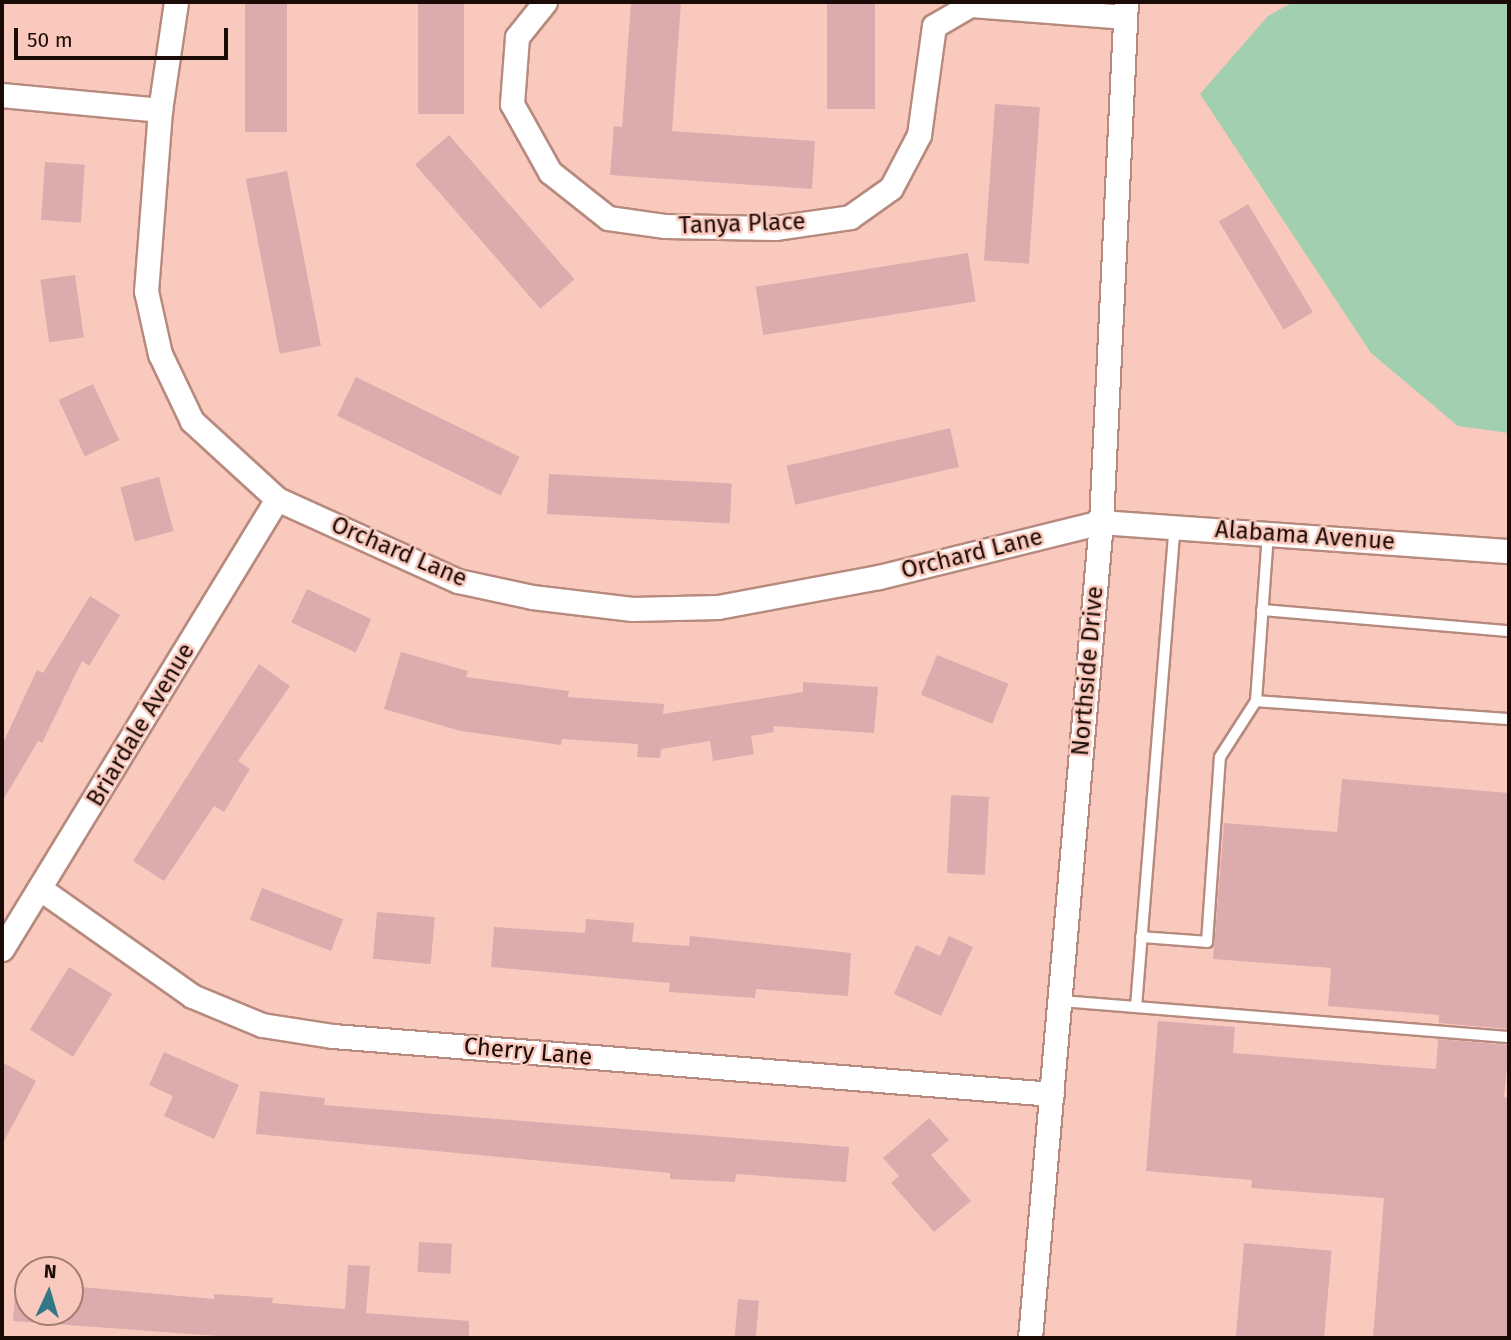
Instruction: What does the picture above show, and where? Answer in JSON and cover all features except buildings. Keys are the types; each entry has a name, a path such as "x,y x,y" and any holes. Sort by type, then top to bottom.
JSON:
{"street":[{"name":"Orchard Lane","path":"176,2 160,110 146,291 160,354 192,421 276,499 458,580 532,597 632,609 718,607 839,585 1101,522"},
{"name":"Tanya Place","path":"545,2 517,37 512,104 550,172 608,218 664,226 775,228 850,217 891,188 919,135 934,26 970,5 1126,10"},
{"name":"Northside Drive","path":"1030,1338 1101,522 1126,10"},
{"path":"2,95 160,110"},
{"name":"Briardale Avenue","path":"2,949 42,890 276,499"},
{"name":"Alabama Avenue","path":"1101,522 1509,551"},
{"name":"Cherry Lane","path":"42,890 191,996 262,1025 333,1036 1052,1094"}],"lane":[{"path":"1136,1007 1175,527"},
{"path":"1141,937 1207,942 1220,757 1256,701 1268,534"},
{"path":"1262,610 1509,631"},
{"path":"1256,701 1509,719"},
{"path":"1060,1001 1509,1037"}],"green space":[{"path":"1293,2 1509,2 1509,433 1458,426 1371,353 1200,94 1268,16"}]}
